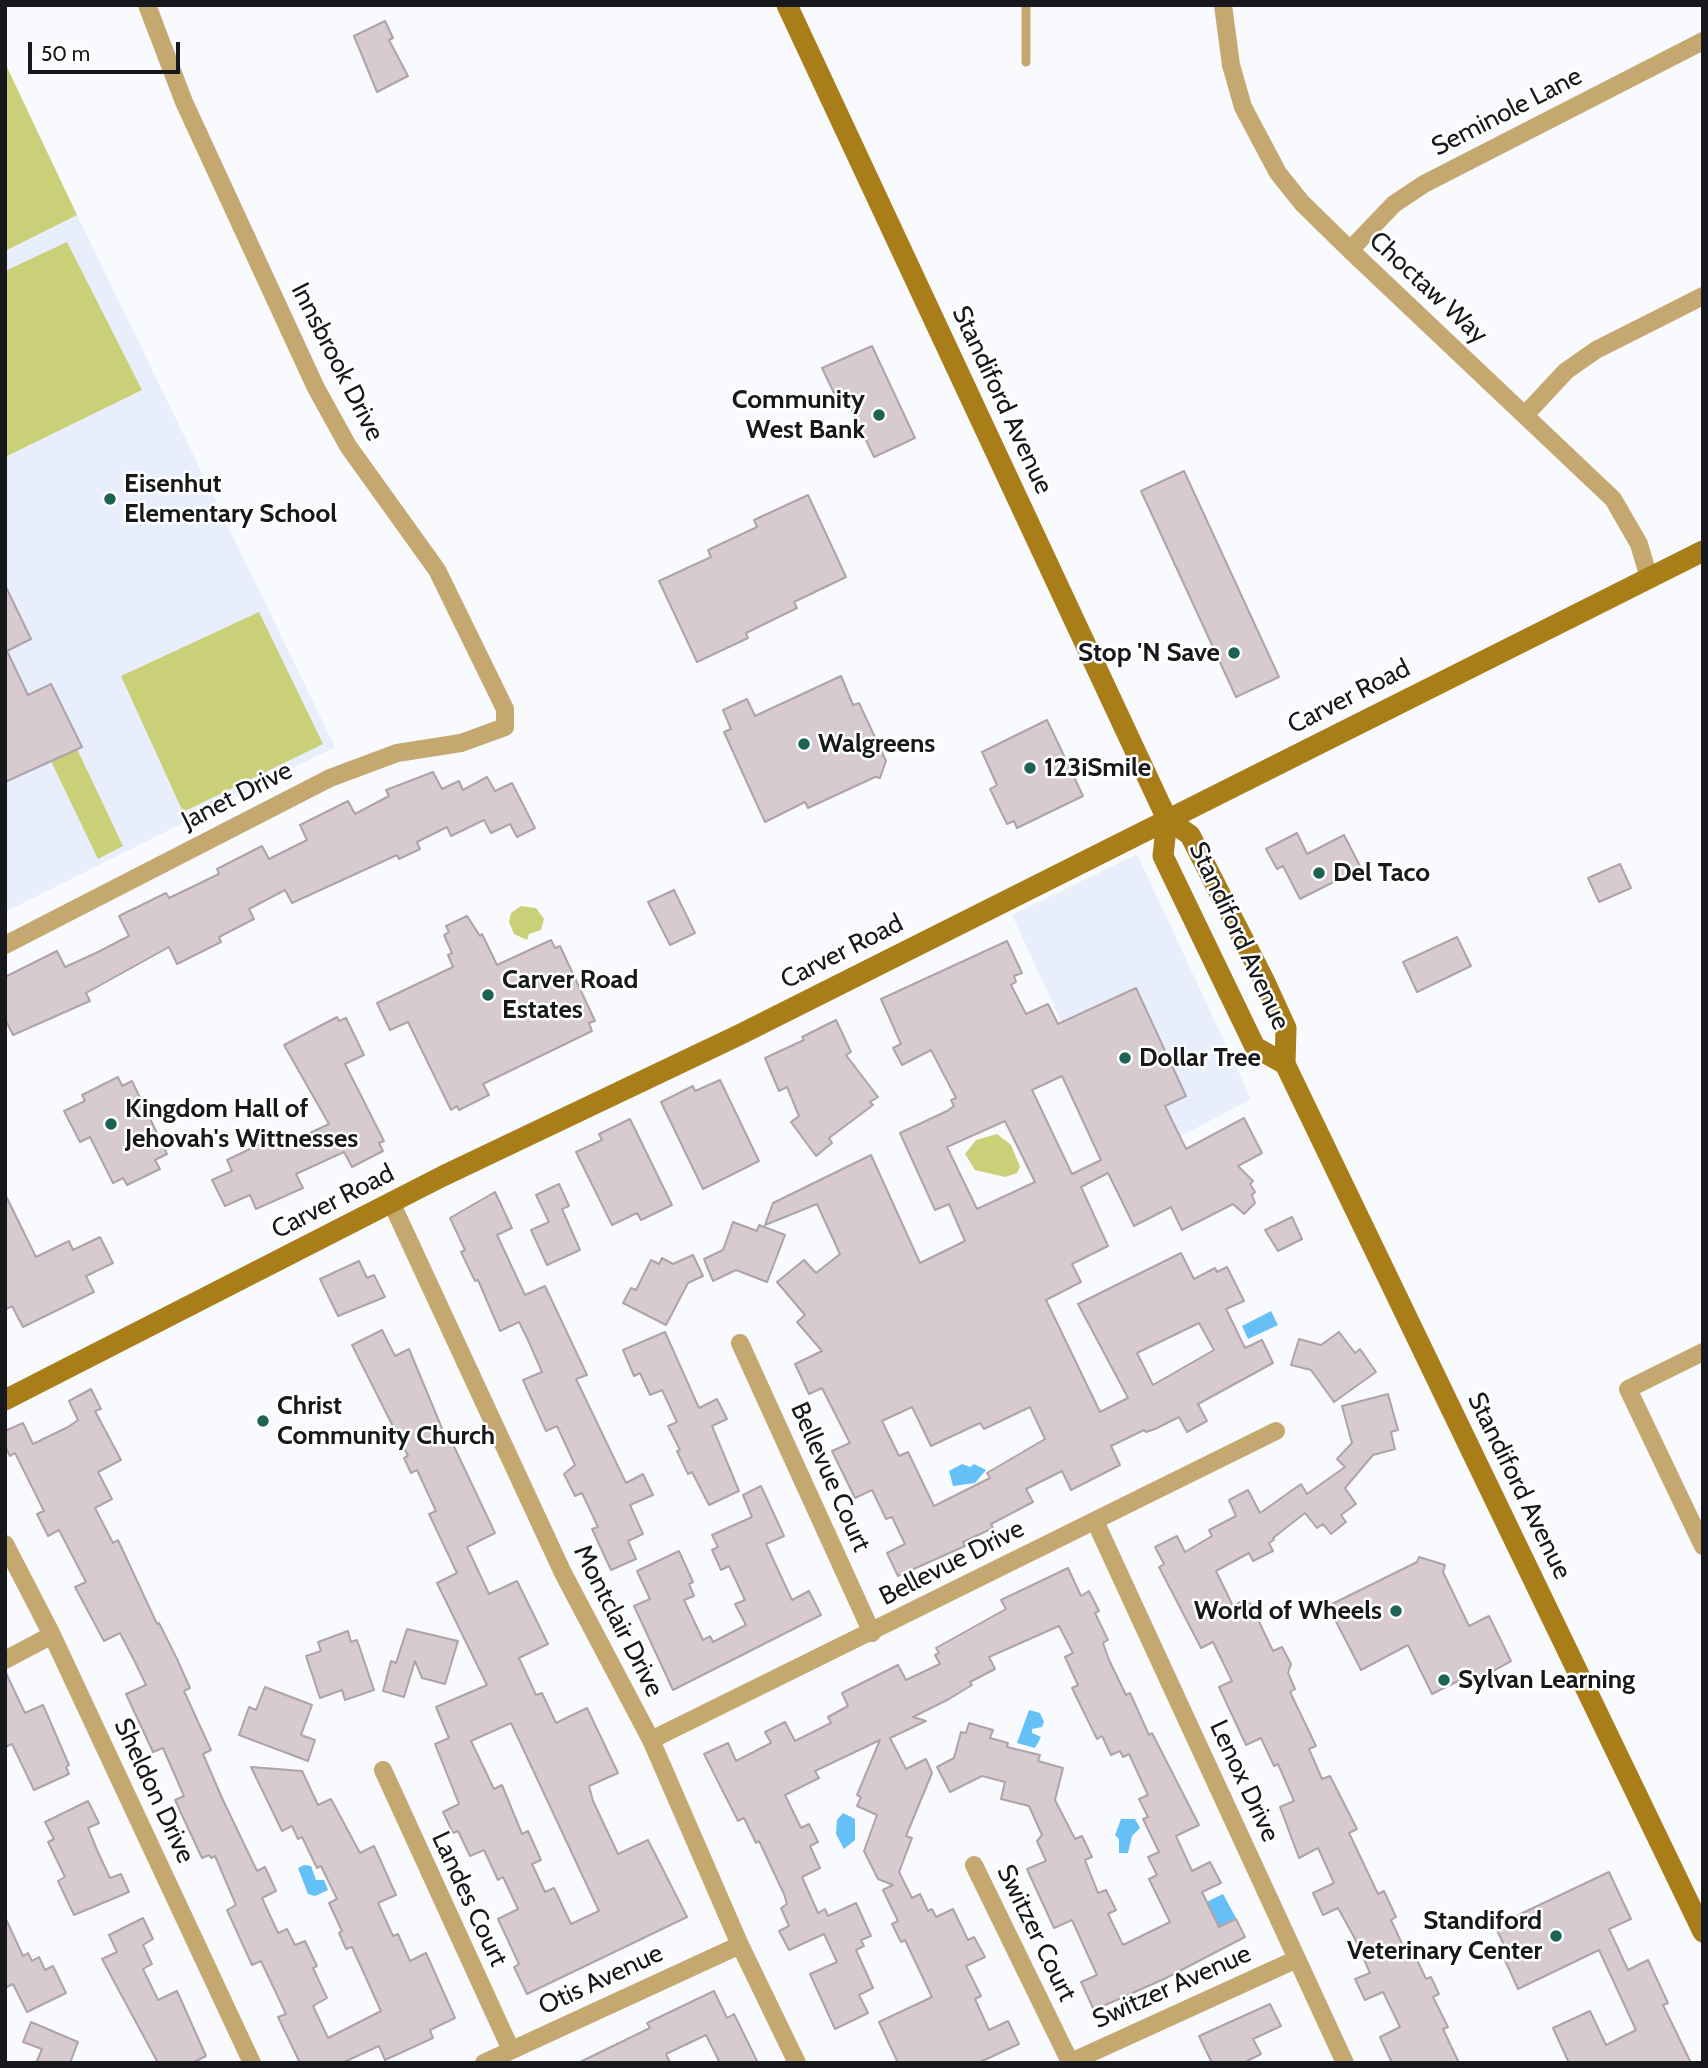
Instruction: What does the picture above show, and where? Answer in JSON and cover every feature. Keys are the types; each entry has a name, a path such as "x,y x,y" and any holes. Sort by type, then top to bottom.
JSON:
{"main road":[{"name":"Standiford Avenue","path":"787,5 1167,819 1190,835 1265,982 1286,1028 1285,1064 1703,1932"},
{"name":"Carver Road","path":"5,1400 443,1176 739,1035 1703,551"},
{"name":"Standiford Avenue","path":"1167,819 1163,856 1255,1047 1285,1064"}],"street":[{"name":"Innsbrook Drive","path":"147,5 184,102 316,388 348,446 437,570 505,709 505,727"},
{"name":"Choctaw Way","path":"1223,5 1231,65 1243,107 1259,141 1302,203 1613,499 1639,544 1649,578"},
{"name":"Seminole Lane","path":"1350,250 1394,204 1424,184 1703,41"},
{"path":"1525,415 1566,371 1596,351 1703,296"},
{"name":"Janet Drive","path":"5,945 330,778 397,754 461,743 505,727"},
{"name":"Montclair Drive","path":"392,1204 563,1573 651,1740 740,1945 797,2063"},
{"name":"Bellevue Court","path":"740,1343 872,1633"},
{"path":"1703,1352 1628,1389 1703,1546"},
{"name":"Bellevue Drive","path":"651,1740 1276,1432"},
{"name":"Lenox Drive","path":"1096,1521 1345,2063"},
{"name":"Sheldon Drive","path":"5,1544 52,1635 252,2063"},
{"path":"5,1660 52,1635"},
{"name":"Landes Court","path":"383,1770 511,2050"},
{"name":"Switzer Court","path":"974,1865 1070,2062"},
{"name":"Otis Avenue","path":"484,2063 740,1945"},
{"name":"Switzer Avenue","path":"1070,2062 1297,1959"}],"lane":[{"path":"1026,5 1026,62"}],"shaded area":[{"name":"Eisenhut Elementary School","path":"77,215 335,747 5,912 5,251"},
{"path":"1137,854 1251,1099 1127,1165 1012,915"}],"green space":[{"path":"5,63 77,215 5,251"},
{"path":"67,242 142,390 5,457 5,271"},
{"path":"259,612 323,744 183,812 121,676"},
{"path":"77,749 123,846 98,859 51,761"},
{"path":"521,906 536,908 544,919 541,930 529,934 527,940 514,934 509,922 511,913"},
{"path":"997,1134 1011,1145 1020,1167 1017,1173 1005,1177 975,1170 965,1154 976,1140"}],"water":[{"path":"1271,1311 1278,1325 1248,1339 1242,1326"},
{"path":"962,1464 970,1467 974,1464 986,1470 975,1483 953,1486 949,1471"},
{"path":"1029,1710 1040,1713 1044,1722 1042,1727 1032,1729 1032,1733 1041,1737 1035,1748 1017,1743"},
{"path":"843,1813 855,1819 855,1840 844,1849 836,1834 837,1820"},
{"path":"1121,1819 1135,1819 1140,1828 1132,1836 1128,1853 1119,1853 1119,1839 1115,1835"},
{"path":"311,1866 316,1880 324,1880 328,1890 315,1896 308,1894 298,1868"},
{"path":"1223,1894 1236,1918 1219,1926 1211,1909 1202,1913 1198,1906"}],"building":[{"path":"385,21 393,38 389,40 408,76 377,92 354,36"},
{"name":"Community West Bank","path":"872,346 915,438 874,457 842,389 834,393 822,368"},
{"path":"1184,471 1279,677 1236,697 1141,491"},
{"path":"808,495 846,577 794,602 797,608 746,633 748,638 697,662 659,581 711,557 708,550 757,527 754,520"},
{"path":"5,585 31,639 7,651 28,695 51,684 82,747 5,782"},
{"name":"Walgreens","path":"841,676 853,705 859,703 886,761 880,778 875,777 808,808 805,802 765,822 724,732 731,729 723,710 747,699 755,716"},
{"name":"123iSmile","path":"1047,720 1083,796 1017,828 1014,821 1007,824 990,789 997,785 982,752"},
{"path":"433,772 442,789 459,781 463,790 487,777 495,791 512,783 535,828 517,837 510,824 491,833 484,820 451,836 447,827 417,842 420,849 399,859 397,855 292,903 285,890 249,909 254,919 219,937 221,942 177,964 169,947 86,993 90,1001 13,1035 5,1019 5,977 57,951 65,967 96,953 129,936 119,916 166,893 169,898 219,874 217,869 262,846 269,859 307,840 300,825 348,801 355,814 389,796 386,790"},
{"name":"Del Taco","path":"1297,833 1307,854 1344,835 1361,868 1300,899 1283,866 1277,869 1266,849"},
{"path":"1620,864 1631,888 1599,902 1588,878"},
{"path":"674,890 695,933 670,945 648,902"},
{"path":"467,916 480,936 482,934 497,965 551,940 555,948 560,946 595,1021 589,1023 592,1031 483,1084 489,1095 459,1110 457,1106 451,1110 408,1022 390,1030 377,1003 453,967 448,955 452,953 444,935 449,932 446,926"},
{"path":"1457,937 1471,966 1417,992 1403,962"},
{"path":"1007,941 1022,973 1014,976 1016,982 1011,985 1026,1014 1048,1004 1058,1024 1136,988 1186,1096 1165,1106 1186,1149 1244,1118 1262,1153 1238,1166 1253,1181 1250,1184 1255,1192 1252,1195 1255,1203 1244,1214 1233,1204 1182,1230 1171,1207 1134,1226 1108,1173 1081,1187 1108,1246 1072,1264 1081,1282 1046,1300 1100,1412 1128,1398 1078,1304 1181,1253 1194,1279 1215,1268 1217,1272 1227,1267 1244,1301 1226,1309 1245,1348 1262,1340 1273,1363 1198,1404 1207,1421 1187,1432 1179,1417 1111,1446 1120,1465 1071,1490 1062,1471 1026,1489 1033,1502 991,1524 993,1528 963,1542 965,1546 898,1576 887,1553 905,1544 892,1517 886,1519 872,1490 855,1498 832,1451 850,1443 822,1388 809,1394 795,1364 822,1351 797,1322 805,1315 777,1282 804,1260 816,1273 840,1254 817,1204 765,1225 773,1203 871,1155 920,1263 965,1241 949,1204 935,1210 900,1133 947,1111 954,1106 951,1100 956,1098 931,1050 902,1065 893,1048 901,1044 881,999","holes":["1062,1076 1101,1160 1072,1174 1032,1090","1005,1121 1035,1182 977,1209 947,1147","1199,1323 1214,1350 1153,1385 1137,1353","912,1407 931,1446 980,1423 984,1429 1030,1407 1045,1439 987,1473 990,1478 934,1506 908,1452 899,1456 882,1421"]},
{"path":"337,1017 339,1021 346,1018 364,1055 345,1064 384,1141 379,1143 383,1151 352,1167 344,1152 296,1174 303,1188 256,1209 250,1195 225,1206 212,1180 232,1171 227,1160 277,1136 282,1146 329,1124 284,1045"},
{"path":"836,1020 851,1052 846,1055 878,1097 870,1102 873,1105 829,1138 832,1143 816,1156 791,1122 799,1116 787,1087 779,1091 765,1058 804,1040 802,1037"},
{"name":"Kingdom Hall of Jehovah's Wittnesses","path":"118,1077 122,1086 132,1081 167,1154 155,1160 160,1169 127,1185 123,1178 113,1183 90,1137 80,1142 64,1111 85,1101 82,1095"},
{"path":"720,1080 759,1161 703,1189 661,1102 693,1086 695,1091"},
{"path":"630,1119 672,1205 641,1220 637,1213 612,1225 576,1152 602,1140 599,1134"},
{"path":"559,1184 569,1206 562,1209 580,1250 547,1265 531,1230 549,1222 536,1195"},
{"path":"495,1192 512,1228 497,1235 525,1295 545,1286 587,1375 576,1379 626,1483 643,1474 653,1495 630,1505 643,1534 628,1541 636,1559 611,1570 592,1529 598,1527 582,1493 575,1496 564,1474 575,1465 557,1426 546,1431 523,1380 542,1372 528,1340 519,1322 500,1331 478,1280 475,1281 461,1252 465,1250 450,1218"},
{"path":"5,1194 36,1257 69,1241 73,1250 100,1237 113,1263 86,1276 94,1292 23,1327 12,1306 5,1310"},
{"path":"1292,1217 1302,1239 1278,1251 1265,1230"},
{"path":"733,1222 757,1231 759,1225 785,1235 767,1282 736,1270 713,1281 704,1259 723,1250"},
{"path":"693,1255 703,1276 688,1283 666,1325 623,1303 631,1288 636,1290 651,1260 659,1264 662,1258 673,1264"},
{"path":"359,1261 367,1278 374,1275 385,1297 338,1316 320,1279"},
{"path":"382,1330 395,1356 409,1349 446,1438 449,1436 495,1533 467,1547 489,1594 517,1581 548,1644 519,1658 536,1695 542,1693 556,1723 587,1708 618,1773 589,1786 593,1801 618,1854 648,1840 687,1917 527,1994 514,1967 519,1964 498,1919 518,1909 503,1877 498,1880 484,1850 470,1856 458,1831 453,1833 443,1812 459,1804 435,1744 449,1738 436,1707 487,1685 437,1583 457,1573 429,1514 436,1511 417,1470 411,1473 404,1458 408,1456 352,1345","holes":["511,1723 599,1911 571,1924 554,1888 545,1892 532,1864 541,1860 528,1831 522,1834 502,1785 494,1789 471,1741"]},
{"path":"665,1332 699,1408 717,1399 727,1419 712,1426 739,1491 709,1505 692,1472 688,1474 677,1451 680,1450 668,1426 677,1422 662,1390 650,1395 640,1373 634,1376 623,1350"},
{"path":"1339,1332 1355,1353 1360,1349 1376,1372 1334,1402 1311,1370 1291,1365 1299,1339 1321,1345"},
{"path":"91,1389 101,1409 95,1411 121,1460 98,1472 112,1499 95,1508 113,1543 118,1540 190,1688 184,1691 211,1750 203,1754 257,1871 265,1867 276,1891 262,1898 278,1933 287,1929 295,1945 305,1941 317,1966 313,1968 327,1998 313,2006 328,2038 381,2011 352,1947 346,1949 339,1933 342,1931 329,1903 337,1899 321,1866 317,1868 302,1837 298,1839 292,1826 282,1831 251,1767 302,1771 318,1805 331,1799 360,1853 374,1846 396,1895 378,1903 393,1936 398,1934 410,1961 426,1953 455,2018 430,2030 433,2038 385,2060 379,2046 342,2063 300,2063 278,2017 286,2014 261,1961 252,1965 227,1910 236,1905 215,1856 202,1858 175,1800 184,1796 163,1748 153,1752 126,1694 146,1685 120,1633 104,1641 75,1587 86,1582 59,1530 48,1536 37,1514 44,1511 15,1453 10,1456 5,1446 5,1431 23,1423 33,1444 68,1427 78,1420 69,1401"},
{"path":"1388,1394 1398,1430 1391,1432 1395,1449 1373,1455 1345,1488 1356,1504 1341,1515 1346,1522 1331,1534 1323,1524 1317,1528 1305,1513 1273,1538 1269,1543 1273,1551 1253,1561 1249,1553 1216,1571 1233,1606 1240,1602 1243,1606 1250,1603 1273,1651 1282,1647 1291,1664 1288,1673 1295,1689 1290,1692 1316,1746 1309,1749 1322,1779 1330,1776 1357,1829 1349,1833 1378,1894 1384,1891 1396,1917 1391,1920 1405,1950 1411,1947 1426,1979 1431,1977 1439,1994 1433,1997 1448,2027 1443,2029 1459,2063 1392,2063 1380,2037 1400,2027 1383,1992 1365,2000 1355,1979 1370,1973 1354,1937 1338,1908 1323,1915 1313,1893 1334,1883 1318,1848 1299,1858 1280,1807 1294,1801 1278,1764 1274,1766 1261,1738 1246,1745 1219,1687 1232,1681 1213,1642 1201,1648 1159,1567 1164,1564 1155,1547 1177,1536 1185,1552 1212,1536 1209,1530 1236,1516 1229,1500 1248,1490 1260,1513 1301,1484 1307,1494 1345,1467 1337,1459 1352,1443 1342,1406"},
{"path":"761,1486 784,1536 766,1544 792,1600 809,1591 821,1615 673,1690 634,1606 650,1599 637,1571 679,1551 693,1582 689,1584 694,1596 684,1600 703,1640 710,1636 713,1642 746,1625 735,1604 745,1600 729,1566 721,1570 712,1550 718,1547 712,1535 752,1517 743,1495"},
{"name":"World of Wheels","path":"1419,1557 1445,1565 1443,1572 1469,1626 1489,1616 1511,1661 1464,1687 1460,1680 1432,1694 1408,1645 1361,1670 1328,1606 1417,1562"},
{"path":"1068,1568 1081,1596 1089,1591 1099,1611 1095,1613 1108,1640 1103,1643 1109,1660 1126,1695 1130,1693 1149,1735 1152,1733 1199,1825 1176,1836 1192,1871 1210,1862 1221,1883 1202,1892 1219,1927 1236,1919 1245,1937 1164,1979 1094,2010 1081,1982 1097,1975 1072,1920 1054,1928 1027,1869 1046,1861 1037,1841 1042,1835 1029,1806 1001,1799 1005,1782 982,1776 950,1792 937,1767 954,1758 961,1732 966,1733 969,1723 993,1730 990,1738 1008,1743 1007,1747 1040,1755 1038,1761 1063,1768 1055,1800 1075,1839 1082,1836 1092,1857 1085,1860 1098,1893 1106,1890 1116,1910 1108,1914 1123,1945 1170,1922 1149,1879 1157,1875 1148,1857 1159,1852 1143,1819 1148,1817 1139,1799 1148,1795 1129,1754 1123,1757 1120,1751 1111,1755 1102,1736 1097,1739 1072,1688 1078,1685 1065,1657 1073,1653 1059,1626 989,1657 995,1669 970,1682 972,1685 949,1699 913,1717 926,1721 890,1738 906,1769 926,1759 932,1773 906,1836 912,1838 899,1872 912,1898 920,1894 928,1911 932,1909 936,1917 953,1909 968,1940 974,1937 985,1957 966,1966 981,1996 975,1999 989,2030 1008,2021 1019,2044 978,2063 898,2063 879,2022 932,1997 905,1940 901,1942 892,1924 898,1921 883,1890 893,1885 878,1879 864,1851 877,1815 857,1806 861,1797 857,1795 880,1740 815,1771 819,1778 785,1795 801,1828 809,1824 818,1842 810,1846 820,1868 802,1877 818,1913 825,1909 828,1916 856,1903 871,1936 861,1940 864,1946 856,1950 873,1988 859,1995 868,2013 835,2029 810,1974 837,1962 824,1934 789,1950 779,1931 789,1926 781,1908 787,1904 784,1894 759,1841 756,1843 744,1818 738,1821 704,1754 728,1743 736,1761 771,1743 765,1732 785,1722 795,1741 831,1723 828,1717 848,1706 842,1693 898,1665 906,1680 940,1664 935,1655 939,1653 936,1648 1006,1609 1001,1600"},
{"path":"407,1629 458,1641 445,1684 422,1678 415,1661 404,1697 383,1691 391,1661 396,1663"},
{"path":"348,1631 351,1642 357,1640 374,1690 345,1700 342,1690 320,1698 306,1656 321,1651 318,1642"},
{"path":"5,1671 25,1713 43,1705 69,1765 66,1767 69,1774 34,1790 12,1744 5,1747"},
{"path":"265,1687 312,1705 301,1735 315,1740 308,1761 239,1735 249,1707 256,1710"},
{"path":"88,1801 99,1823 88,1828 97,1850 110,1878 121,1874 129,1892 74,1915 58,1881 65,1877 48,1842 54,1839 45,1822"},
{"path":"1609,1872 1631,1919 1609,1929 1628,1970 1648,1960 1668,2003 1663,2005 1691,2063 1569,2063 1553,2028 1590,2011 1606,2045 1636,2030 1599,1950 1518,1989 1499,1947 1504,1945 1495,1926"},
{"path":"5,1917 23,1956 28,1953 32,1961 39,1957 45,1970 53,1966 66,1993 27,2012 13,1984 5,1988"},
{"path":"143,1918 153,1939 143,1945 152,1964 143,1969 158,2000 177,1991 206,2056 192,2063 158,2063 102,1959 117,1952 109,1935"},
{"path":"714,1991 727,2018 734,2014 758,2063 720,2063 706,2035 666,2054 670,2063 578,2063 650,2028 647,2023"},
{"path":"1270,2004 1281,2026 1253,2039 1261,2054 1243,2063 1212,2063 1199,2036"},
{"path":"31,2022 78,2042 70,2063 36,2063 42,2049 23,2042"}],"place":[{"name":"Community West Bank","path":"879,415"},
{"name":"Eisenhut Elementary School","path":"110,499"},
{"name":"Stop 'N Save","path":"1234,653"},
{"name":"Walgreens","path":"804,744"},
{"name":"123iSmile","path":"1030,768"},
{"name":"Del Taco","path":"1319,873"},
{"name":"Carver Road Estates","path":"488,995"},
{"name":"Dollar Tree","path":"1125,1058"},
{"name":"Kingdom Hall of Jehovah's Wittnesses","path":"111,1124"},
{"name":"Christ Community Church","path":"263,1421"},
{"name":"World of Wheels","path":"1396,1611"},
{"name":"Sylvan Learning","path":"1444,1680"},
{"name":"Standiford Veterinary Center","path":"1556,1936"}]}
